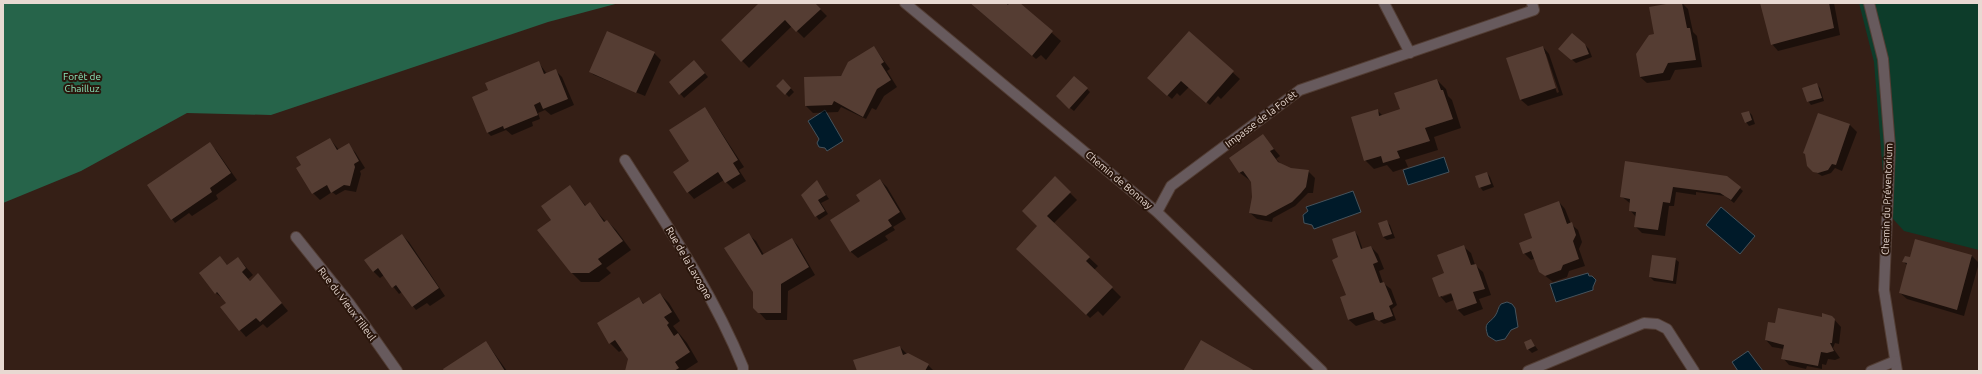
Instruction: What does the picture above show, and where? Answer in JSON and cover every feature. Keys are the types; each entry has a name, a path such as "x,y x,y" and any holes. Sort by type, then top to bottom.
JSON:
{"street":[{"name":"Chemin de Bonnay","path":"905,3 1157,212 1322,371"},
{"path":"1384,3 1410,53"},
{"name":"Impasse de la Forêt","path":"1157,212 1171,186 1300,90 1534,10 1532,3"},
{"name":"Chemin du Préventorium","path":"1869,3 1883,59 1890,147 1884,290 1897,371"},
{"name":"Rue de la Lavogne","path":"625,160 688,257 732,340 743,367 743,371"},
{"name":"Rue du Vieux Tilleul","path":"296,237 349,303 397,371"},
{"path":"1528,371 1644,323 1656,324 1667,329 1694,371"},
{"path":"1871,371 1895,361"}],"green space":[{"name":"Forêt de Chailluz","path":"3,3 619,3 548,22 271,115 187,113 81,171 3,203"},
{"path":"1859,3 1979,3 1979,250 1904,231 1886,211 1874,62"}],"water":[{"path":"825,110 843,141 827,151 825,148 819,147 817,143 819,139 808,121"},
{"path":"1444,157 1449,172 1408,185 1403,170"},
{"path":"1353,191 1361,212 1314,229 1312,225 1304,223 1303,215 1308,211 1306,207"},
{"path":"1721,207 1755,236 1740,254 1706,225"},
{"path":"1588,273 1589,276 1592,276 1596,280 1593,290 1556,302 1550,284"},
{"path":"1507,302 1512,304 1515,308 1518,327 1511,330 1505,339 1496,341 1488,336 1486,326 1495,316 1501,304"},
{"path":"1748,351 1763,371 1738,371 1732,362"}],"building":[{"path":"759,3 815,3 821,9 796,32 785,20 741,62 721,40"},
{"path":"970,3 1006,3 1008,5 1009,3 1020,3 1053,31 1032,56"},
{"path":"1672,3 1682,3 1687,28 1690,28 1696,60 1668,63 1663,73 1640,77 1636,54 1649,35 1654,34 1649,7"},
{"path":"1760,3 1829,3 1834,28 1771,45"},
{"path":"607,31 655,52 636,93 589,72"},
{"path":"1189,31 1234,71 1206,103 1181,81 1167,96 1147,78"},
{"path":"1572,33 1585,44 1589,54 1571,60 1558,49"},
{"path":"874,46 884,62 881,64 891,80 877,89 863,117 834,101 832,105 805,106 804,77 841,76 848,62"},
{"path":"1543,46 1556,88 1520,100 1506,58"},
{"path":"694,60 705,73 679,95 669,82"},
{"path":"539,61 544,74 556,69 568,99 543,109 540,102 534,105 538,115 504,129 503,126 487,133 472,97 488,90 485,83"},
{"path":"1074,76 1088,88 1069,109 1056,96"},
{"path":"783,79 791,88 785,95 776,86"},
{"path":"1437,79 1441,90 1443,90 1453,119 1425,128 1430,141 1397,151 1400,158 1383,163 1381,156 1364,161 1351,117 1378,109 1379,116 1400,109 1394,93"},
{"path":"1817,83 1822,98 1807,102 1802,88"},
{"path":"705,107 738,160 733,163 740,174 725,183 718,172 687,193 673,172 689,161 669,130"},
{"path":"1749,111 1752,120 1745,123 1741,113"},
{"path":"1818,113 1850,124 1836,165 1832,164 1828,170 1818,173 1813,172 1807,166 1805,154 1803,153"},
{"path":"1263,134 1274,149 1270,151 1278,162 1291,168 1309,170 1306,187 1301,193 1292,202 1266,216 1249,213 1252,197 1251,182 1243,171 1239,173 1229,158"},
{"path":"330,138 337,150 349,143 359,161 354,164 355,167 350,186 344,185 331,193 327,185 312,194 296,168 301,165 296,157"},
{"path":"210,142 231,173 210,188 212,192 171,220 147,185"},
{"path":"1625,161 1727,176 1741,187 1731,200 1720,193 1673,187 1670,203 1663,202 1658,230 1634,227 1636,212 1629,211 1630,199 1620,197"},
{"path":"1487,172 1491,184 1479,188 1475,176"},
{"path":"1055,176 1071,192 1047,216 1090,257 1086,261 1113,287 1086,315 1016,249 1037,226 1022,211"},
{"path":"880,179 900,212 888,220 892,226 850,252 830,220 860,201 856,195"},
{"path":"817,180 826,195 818,200 825,211 815,217 801,195"},
{"path":"570,185 585,206 590,202 604,222 607,220 623,241 598,259 602,264 589,273 571,273 537,230 551,220 541,206"},
{"path":"1559,201 1567,224 1572,222 1576,235 1573,241 1579,259 1563,265 1561,270 1545,276 1539,272 1531,251 1523,254 1519,243 1532,238 1524,214"},
{"path":"1387,220 1392,234 1383,237 1378,223"},
{"path":"1355,231 1361,249 1371,246 1378,262 1373,264 1380,283 1384,282 1393,304 1389,306 1393,316 1379,321 1375,319 1373,312 1348,320 1340,297 1346,295 1332,260 1338,257 1332,239"},
{"path":"749,233 762,255 792,238 809,267 781,284 781,313 758,313 753,308 753,292 724,248"},
{"path":"402,234 439,288 412,307 396,285 392,288 378,268 373,272 364,260"},
{"path":"1915,239 1972,255 1957,310 1899,293 1907,263 1902,262 1905,256 1910,257"},
{"path":"1464,245 1471,265 1476,264 1485,289 1473,292 1477,303 1457,310 1451,293 1439,297 1432,278 1444,273 1437,255"},
{"path":"1652,255 1676,258 1673,281 1649,277"},
{"path":"220,256 227,265 238,257 246,268 242,272 250,281 258,273 282,303 260,322 256,318 239,331 220,307 226,303 217,292 215,294 199,273"},
{"path":"660,293 672,312 664,317 669,323 667,325 674,336 678,333 690,352 675,362 679,368 674,371 625,371 628,359 615,340 609,344 597,323 639,297 643,304"},
{"path":"1778,308 1822,317 1822,313 1832,316 1835,319 1832,343 1830,343 1834,351 1827,353 1821,352 1818,366 1781,359 1784,345 1765,340 1768,322 1775,323"},
{"path":"1531,339 1535,346 1527,350 1524,342"},
{"path":"1201,340 1255,371 1183,371"},
{"path":"486,341 505,371 444,371 443,369"},
{"path":"900,346 903,355 908,353 929,364 925,371 857,371 853,360"}]}
